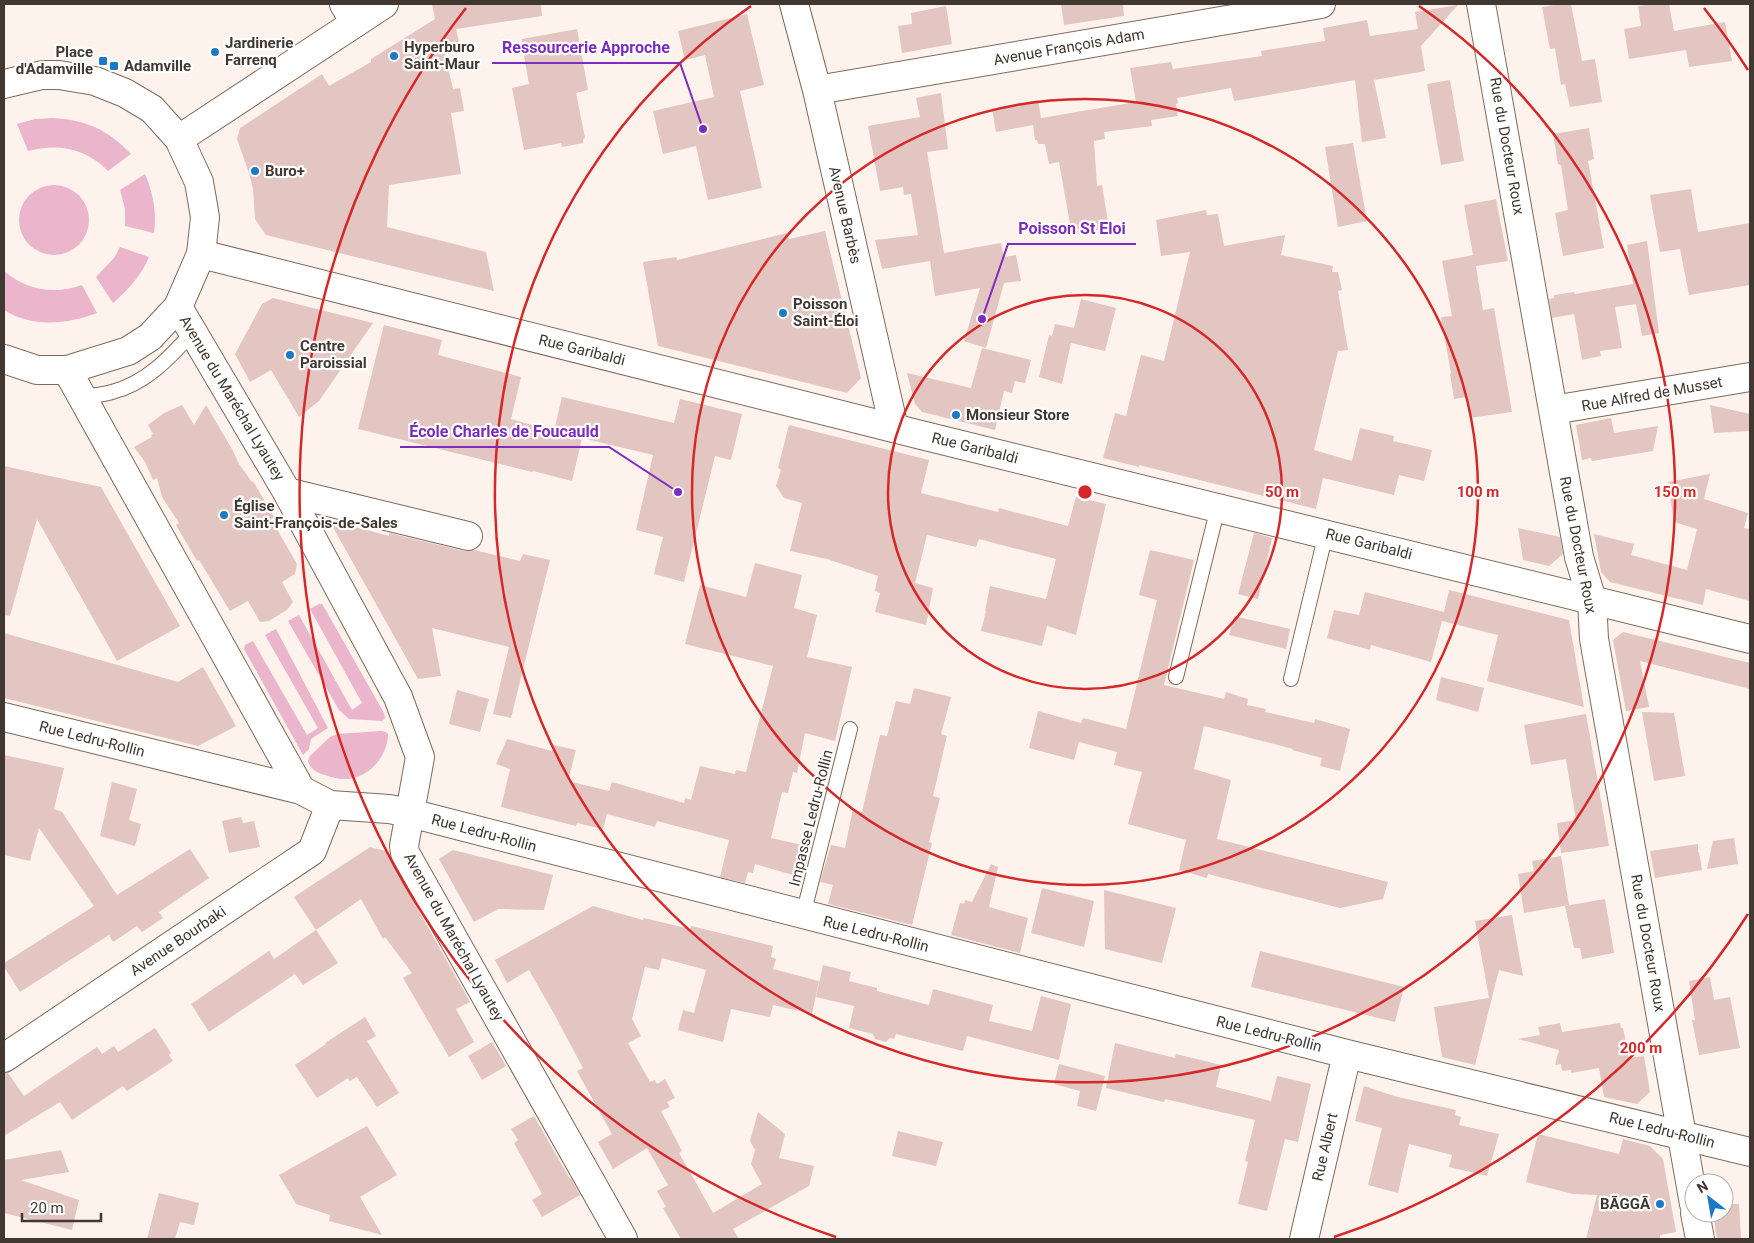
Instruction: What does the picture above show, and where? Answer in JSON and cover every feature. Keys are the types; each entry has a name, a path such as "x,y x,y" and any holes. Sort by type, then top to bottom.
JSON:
{"street":[{"path":"179,139 349,13 384,4"},
{"name":"Avenue Barbès","path":"794,4 816,90 894,428"},
{"name":"Avenue François Adam","path":"816,90 1321,4"},
{"name":"Rue du Docteur Roux","path":"1481,4 1579,557 1592,600 1594,639 1689,1173"},
{"path":"4,84 42,75 59,75 95,81 125,93 152,109 179,139 199,182 204,217 201,254 178,307 150,337 128,352 67,370 37,370 4,359"},
{"name":"Rue Garibaldi","path":"201,254 894,428 1750,639"},
{"name":"Avenue du Maréchal Lyautey","path":"178,307 287,492 398,697 420,757 404,846 405,852 623,1239"},
{"path":"67,370 301,790"},
{"name":"Rue Alfred de Musset","path":"1553,410 1750,377"},
{"path":"287,492 468,536"},
{"name":"Rue Ledru-Rollin","path":"4,717 301,790 330,805 389,809 410,813 1347,1054 1750,1152"},
{"name":"Avenue Bourbaki","path":"4,1058 312,851 330,805"},
{"name":"Rue Albert","path":"1304,1239 1347,1054"},
{"path":"1698,1223 1700,1239"}],"lane":[{"path":"81,397 113,392 142,380 168,360 193,332"},
{"path":"1176,677 1218,507"},
{"path":"1290,679 1326,533"},
{"name":"Impasse Ledru-Rollin","path":"803,915 850,729"}],"shaded area":[{"path":"53,118 76,121 95,127 113,138 131,154 108,171 90,157 71,149 50,148 28,151 17,124 35,119"},
{"path":"145,174 154,203 154,233 125,226 125,209 120,190"},
{"path":"54,185 67,188 79,195 86,207 89,220 86,233 79,245 67,252 54,255 41,252 29,245 22,233 19,220 22,207 29,195 41,188"},
{"path":"120,247 149,257 134,282 113,303 96,277 114,258"},
{"path":"4,271 22,283 41,289 61,290 82,285 97,313 62,322 38,322 15,316 4,310"},
{"path":"322,604 324,607 384,713 385,718 382,721 349,719 339,710 288,621 299,615 352,710 362,703 310,609"},
{"path":"276,629 328,728 311,739 309,749 303,755 244,649 245,645 253,641 307,735 318,728 265,635"},
{"path":"381,731 388,734 384,751 375,766 361,776 344,779 334,778 317,772 309,764 310,756 330,737 337,734"}],"building":[{"path":"432,4 541,4 542,16 456,29 460,47 444,50 453,89 460,88 464,111 451,113 461,174 389,185 387,227 486,252 494,291 266,235 255,219 253,189 237,139 240,128 322,74 329,86 371,62 371,59 435,19"},
{"path":"1061,4 1123,4 1124,16 1064,25"},
{"path":"1571,4 1582,61 1595,59 1602,102 1570,107 1565,84 1561,85 1555,48 1550,49 1542,7"},
{"path":"1669,4 1674,31 1725,22 1732,61 1689,67 1686,50 1629,59 1624,29 1641,26 1638,6"},
{"path":"1458,5 1421,46 1425,71 1374,80 1386,138 1362,142 1355,80 1234,101 1231,88 1177,98 1178,116 1151,120 1152,126 1104,132 1105,139 1094,141 1097,186 1102,185 1109,228 1072,235 1059,162 1049,164 1045,144 1038,144 1037,140 1035,140 1033,125 996,132 992,109 1038,100 1041,118 1136,102 1130,68 1171,62 1173,69 1262,56 1261,51 1325,41 1323,28 1367,20 1370,36 1418,29 1415,12"},
{"path":"946,6 952,44 902,53 898,26 912,24 911,13"},
{"path":"747,14 764,85 740,91 762,188 708,200 696,146 663,154 653,111 714,97 705,55 685,60 678,31"},
{"path":"577,29 588,90 576,93 585,138 583,143 562,147 561,143 524,150 512,88 529,84 522,39"},
{"path":"1450,80 1464,161 1441,165 1427,84"},
{"path":"941,93 948,149 927,152 944,253 1001,243 1004,257 1016,255 1021,281 1004,283 986,348 964,341 980,288 935,296 930,261 882,269 875,240 918,235 911,194 904,195 903,187 880,191 868,126 920,117 916,98"},
{"path":"1589,128 1594,159 1588,161 1604,248 1563,256 1555,213 1568,210 1561,165 1558,164 1553,134"},
{"path":"1353,143 1367,221 1338,227 1325,147"},
{"path":"1691,189 1698,232 1750,223 1750,285 1689,295 1680,249 1660,252 1650,195"},
{"path":"1496,199 1508,261 1476,266 1483,310 1494,308 1512,412 1470,418 1466,397 1454,399 1441,317 1452,316 1442,261 1473,255 1464,205"},
{"path":"1206,210 1207,215 1218,214 1224,246 1285,235 1281,255 1333,266 1332,272 1338,272 1342,290 1338,291 1348,350 1338,351 1314,450 1352,461 1360,428 1394,436 1393,441 1432,450 1424,481 1399,475 1394,495 1323,478 1316,509 1139,465 1139,467 1103,458 1115,413 1126,416 1141,355 1164,361 1190,252 1161,256 1156,220"},
{"name":"Poisson Saint-Éloi","path":"825,231 861,378 847,393 658,346 643,262 676,257 677,260 787,233 789,239"},
{"path":"1647,241 1659,333 1642,336 1636,304 1615,307 1622,348 1600,351 1601,356 1582,360 1574,314 1552,318 1549,299 1554,298 1554,295 1574,292 1575,294 1633,284 1627,245"},
{"name":"Centre Paroissial","path":"273,298 373,323 319,401 299,417 271,370 250,382 235,354 262,304"},
{"path":"1081,299 1116,308 1105,351 1071,343 1062,384 1039,377 1049,335 1052,336 1055,324 1074,328"},
{"path":"384,325 442,340 438,355 521,377 511,419 554,431 562,397 674,423 680,399 742,414 731,460 715,456 684,582 654,574 663,537 636,530 653,455 582,438 572,481 358,429"},
{"path":"982,348 1031,360 1025,383 1015,381 1012,393 1004,391 995,430 922,412 915,404 907,373 971,388"},
{"name":"Église Saint-François-de-Sales","path":"182,405 194,425 206,405 239,464 253,481 274,517 271,519 297,564 295,574 282,582 293,602 287,610 269,621 260,622 248,601 230,611 176,525 179,523 162,497 157,478 153,480 145,462 134,447 152,437 151,435 153,434 148,425 164,413"},
{"path":"1710,405 1750,414 1750,431 1714,433"},
{"path":"1611,418 1614,433 1658,426 1653,451 1592,461 1591,458 1582,460 1576,425"},
{"path":"789,425 929,460 921,493 998,512 999,508 1068,526 1076,497 1106,504 1076,635 1047,626 1042,646 981,631 990,586 1046,599 1056,559 979,539 976,547 927,535 915,583 933,588 926,625 875,612 880,593 875,591 878,576 827,559 790,551 802,503 784,498 776,486 781,470 778,468"},
{"path":"4,466 101,487 180,626 117,661 37,519 10,616 4,615"},
{"path":"1710,474 1704,499 1748,513 1744,528 1750,529 1750,601 1706,589 1703,605 1610,582 1601,572 1594,534 1634,544 1631,555 1687,570 1697,529 1674,522 1668,482"},
{"path":"329,520 389,536 389,533 464,551 474,550 520,561 523,554 550,560 511,718 493,714 509,647 432,628 441,676 418,679"},
{"path":"1518,528 1560,537 1563,554 1549,566 1523,560"},
{"path":"1254,533 1272,538 1258,599 1238,594"},
{"path":"1150,550 1194,560 1164,685 1224,699 1226,692 1248,699 1247,705 1266,709 1265,712 1314,723 1315,719 1350,729 1340,771 1320,766 1322,758 1204,726 1194,769 1231,780 1217,839 1388,882 1383,899 1340,908 1208,874 1207,878 1179,870 1186,840 1128,824 1142,772 1114,765 1117,752 1079,742 1074,760 1029,748 1038,711 1081,723 1083,718 1126,729 1157,600 1139,595"},
{"path":"755,563 802,575 794,608 817,615 807,657 852,667 835,741 805,733 797,773 793,772 788,793 782,792 771,838 811,847 803,878 755,864 753,873 748,872 745,883 720,877 729,840 657,821 655,827 607,814 603,829 577,823 576,826 501,807 510,769 496,764 507,739 552,751 554,745 576,750 568,781 609,791 612,782 684,803 685,798 691,800 700,766 735,774 736,770 746,772 773,666 685,644 700,585 746,597"},
{"path":"1449,590 1569,620 1584,707 1487,681 1498,635 1442,621 1431,662 1371,645 1370,650 1327,638 1334,610 1359,615 1365,592 1444,612"},
{"path":"1234,616 1290,629 1286,649 1229,635"},
{"path":"1623,632 1750,663 1750,689 1640,661 1649,707 1626,711 1613,640"},
{"path":"4,633 178,682 203,667 236,726 198,746 4,698"},
{"path":"1441,677 1484,688 1478,712 1436,700"},
{"path":"914,688 951,697 941,734 947,736 933,796 940,798 929,842 932,843 912,925 828,904 833,885 820,882 831,845 845,848 853,809 862,812 880,735 887,736 896,701 910,704"},
{"path":"457,690 489,699 480,732 449,724"},
{"path":"1642,712 1674,713 1685,776 1654,781"},
{"path":"1586,714 1609,846 1561,853 1557,823 1576,820 1566,759 1531,765 1524,725"},
{"path":"4,755 64,768 54,809 62,812 117,895 190,849 209,878 159,912 163,918 142,932 137,926 113,942 109,935 20,992 4,967 4,963 94,906 39,828 30,861 4,855"},
{"path":"112,782 137,789 129,820 141,824 135,846 100,836"},
{"path":"241,817 243,823 254,821 260,847 229,853 222,821"},
{"path":"1734,838 1738,864 1707,869 1713,841"},
{"path":"1698,844 1702,870 1655,878 1650,851"},
{"path":"370,847 385,851 470,1002 456,1009 474,1042 449,1057 403,978 412,973 385,937 383,939 361,899 316,930 294,897"},
{"path":"453,850 553,875 544,910 498,909 474,922 439,859"},
{"path":"1561,856 1569,905 1524,913 1518,874 1534,871 1532,861"},
{"path":"991,864 998,867 989,907 1028,918 1020,953 951,935 960,903 964,904 965,900 972,902"},
{"path":"1042,888 1094,901 1084,947 1031,933"},
{"path":"1104,890 1176,908 1162,963 1105,949"},
{"path":"1605,899 1614,953 1582,959 1580,948 1574,948 1565,906"},
{"path":"593,906 643,920 644,918 690,929 691,926 773,946 771,957 776,959 773,969 819,981 812,1014 773,1005 770,1017 731,1009 723,1042 678,1030 683,1010 694,1013 706,970 662,958 659,970 645,967 632,1019 641,1036 628,1043 650,1082 655,1080 657,1084 665,1079 675,1098 667,1102 670,1107 661,1111 682,1151 679,1153 713,1213 762,1184 751,1164 755,1150 750,1141 758,1112 785,1134 779,1158 814,1166 809,1186 733,1229 739,1239 681,1239 663,1208 666,1207 657,1191 668,1185 647,1148 613,1169 598,1142 612,1134 577,1071 583,1068 553,1012 529,970 507,983 495,960"},
{"path":"1512,915 1523,976 1499,970 1475,1065 1442,1057 1434,1007 1489,998 1475,921"},
{"path":"316,930 338,963 303,985 295,974 209,1032 191,1004 269,951 274,959"},
{"path":"1260,951 1404,987 1395,1022 1251,987"},
{"path":"823,965 851,972 849,981 877,988 877,991 929,1005 933,989 993,1005 989,1021 1032,1031 1041,996 1071,1004 1059,1060 967,1036 963,1051 896,1034 894,1039 890,1038 886,1042 875,1039 873,1034 849,1028 854,1006 816,997"},
{"path":"1710,977 1714,1000 1730,997 1740,1048 1699,1055 1692,1020 1695,1020 1689,981"},
{"path":"365,1017 376,1036 367,1041 399,1093 377,1107 357,1077 350,1081 348,1078 317,1098 295,1065"},
{"path":"1560,1023 1562,1032 1620,1023 1621,1028 1623,1028 1629,1058 1644,1056 1650,1092 1637,1104 1604,1097 1599,1068 1571,1073 1571,1070 1562,1071 1561,1064 1555,1065 1559,1050 1518,1039 1540,1035 1538,1027"},
{"path":"155,1028 171,1053 169,1055 173,1061 127,1091 123,1086 72,1120 60,1102 4,1136 4,1073 8,1073 24,1096 97,1047 102,1054 114,1046 118,1052"},
{"path":"492,1042 506,1066 482,1080 468,1056"},
{"path":"1115,1043 1175,1058 1176,1054 1221,1065 1216,1087 1271,1101 1277,1076 1311,1084 1298,1142 1285,1139 1267,1211 1238,1204 1248,1162 1245,1161 1255,1120 1165,1099 1164,1102 1106,1088"},
{"path":"1059,1064 1105,1076 1096,1111 1077,1106 1080,1091 1054,1084"},
{"path":"1364,1086 1394,1096 1456,1110 1455,1115 1461,1117 1459,1125 1499,1134 1487,1176 1449,1167 1452,1155 1409,1144 1398,1193 1368,1185 1382,1128 1355,1121"},
{"path":"534,1116 580,1195 542,1217 532,1200 542,1194 514,1143 518,1140 511,1129"},
{"path":"367,1126 397,1175 360,1197 382,1235 329,1221 330,1215 296,1204 279,1175"},
{"path":"898,1131 943,1142 936,1166 892,1156"},
{"path":"1538,1134 1619,1154 1623,1139 1650,1146 1663,1159 1676,1232 1660,1235 1660,1239 1586,1239 1597,1195 1573,1194 1526,1182"},
{"path":"61,1150 69,1172 21,1180 79,1200 72,1230 4,1213 4,1160"},
{"path":"159,1193 199,1203 194,1225 180,1222 175,1239 147,1239"},
{"path":"1734,1204 1739,1204 1741,1239 1717,1239 1715,1223 1734,1223"}],"place":[{"name":"Jardinerie Farrenq","path":"215,52"},
{"name":"Hyperburo Saint-Maur","path":"394,56"},
{"name":"Place d'Adamville","path":"103,61"},
{"name":"Adamville","path":"114,66"},
{"name":"Ressourcerie Approche","path":"703,129"},
{"name":"Buro+","path":"255,171"},
{"name":"Poisson Saint-Éloi","path":"783,313"},
{"name":"Poisson St Eloi","path":"982,319"},
{"name":"Centre Paroissial","path":"290,355"},
{"name":"Monsieur Store","path":"956,415"},
{"name":"École Charles de Foucauld","path":"678,492"},
{"name":"Église Saint-François-de-Sales","path":"224,515"},
{"name":"BĀGGĀ","path":"1660,1204"}]}
